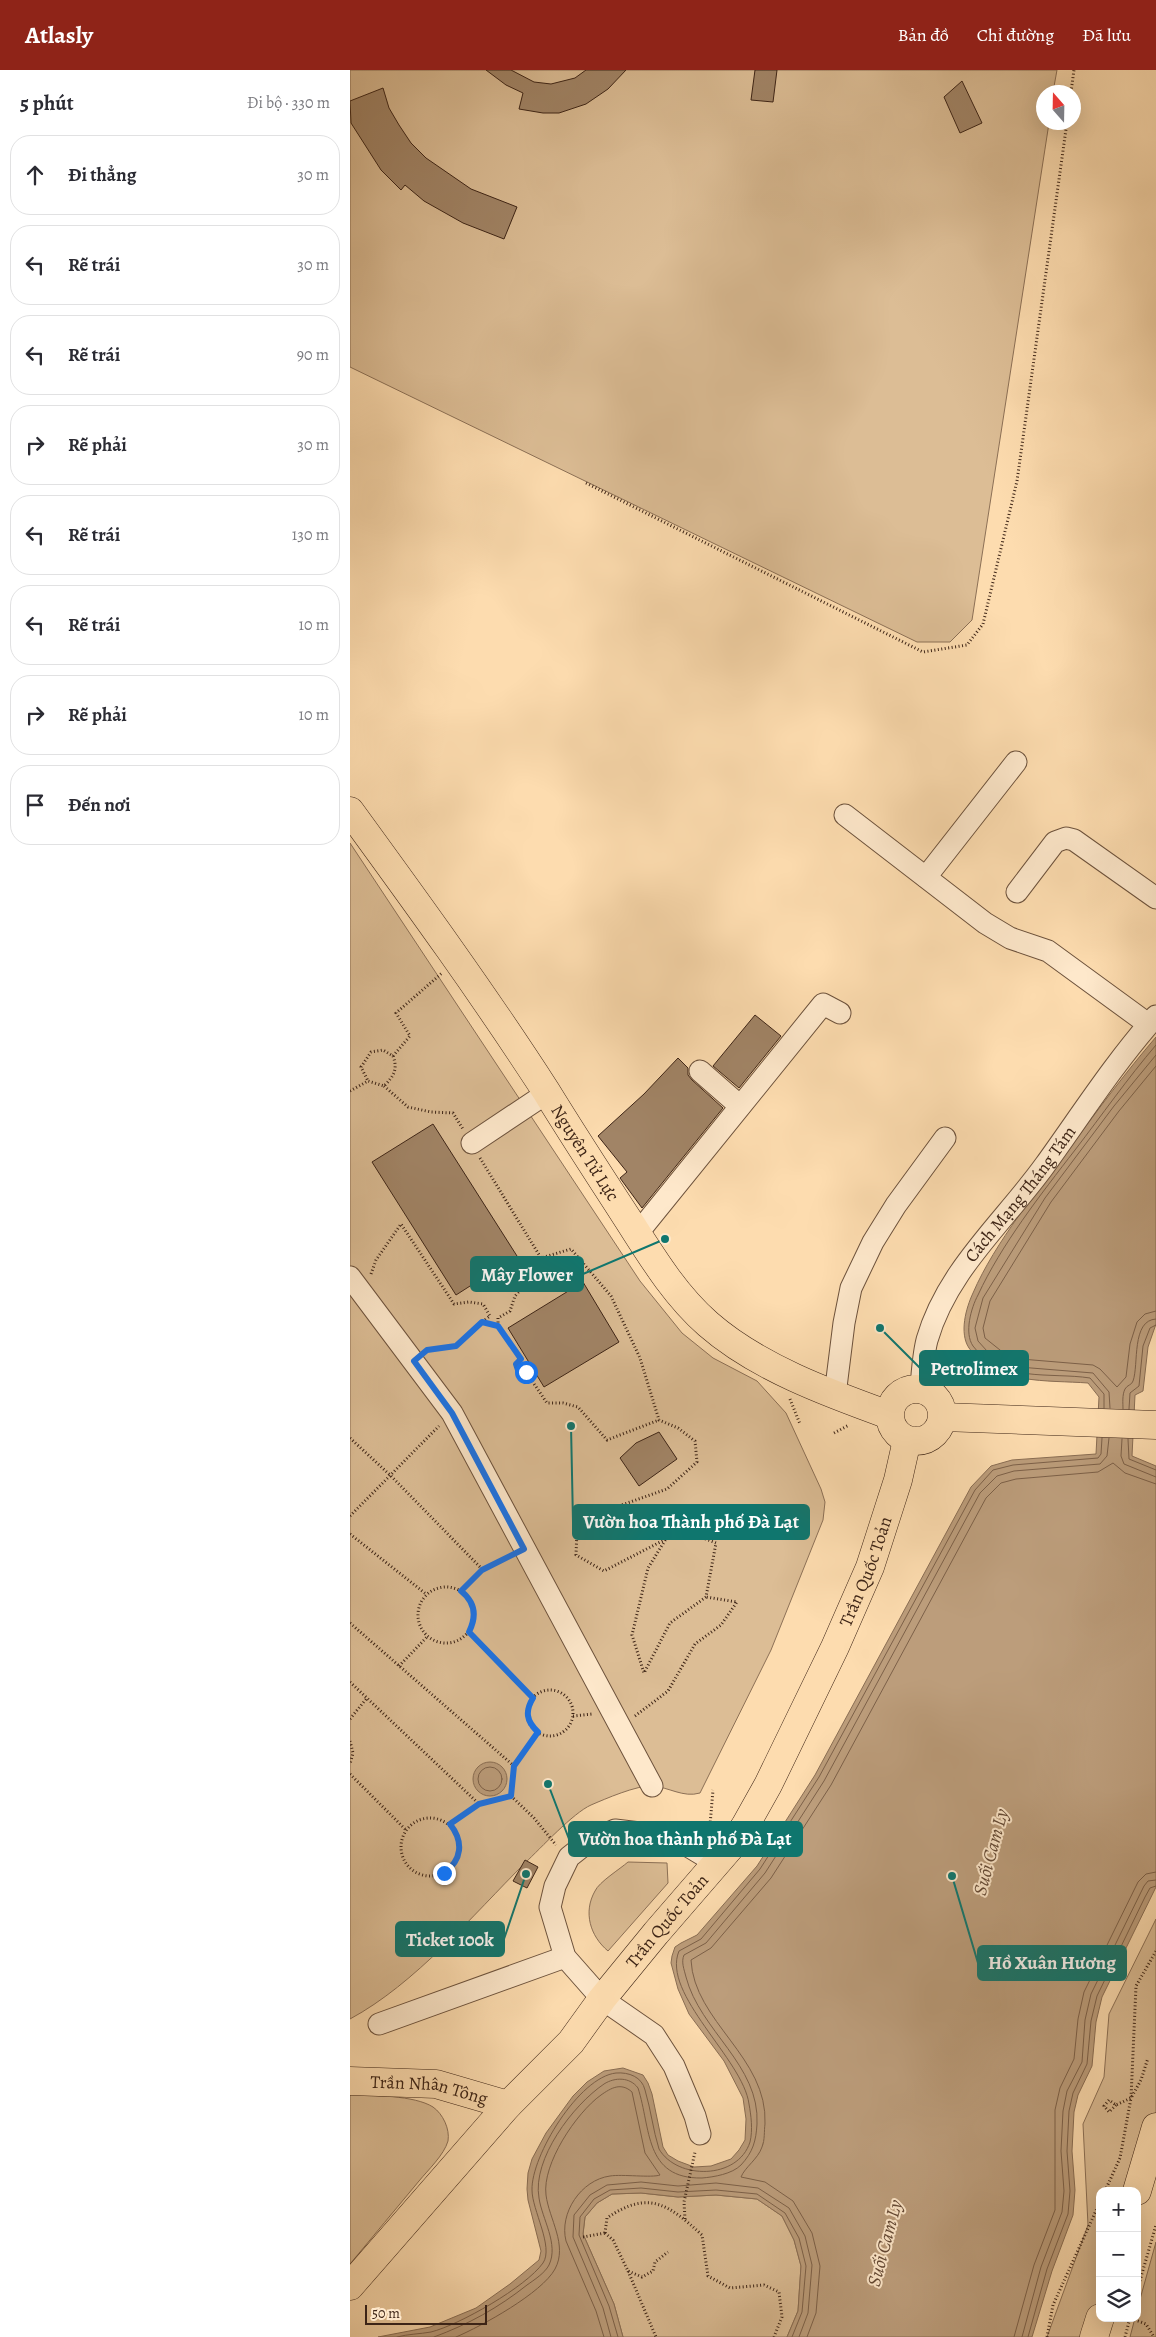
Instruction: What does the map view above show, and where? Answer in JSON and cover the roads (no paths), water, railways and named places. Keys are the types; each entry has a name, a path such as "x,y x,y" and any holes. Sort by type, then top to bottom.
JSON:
{"main road":[{"name":"Nguyên Tử Lực","path":"350,811 460,961 637,1234 685,1302 708,1324 736,1345 798,1379 889,1415"},
{"path":"921,1389 928,1392 938,1401 942,1417 941,1425 931,1437 923,1441 907,1440 894,1430 889,1415 891,1407 900,1394 906,1390 921,1389"},
{"path":"942,1417 1152,1426"},
{"name":"Trần Quốc Toản","path":"350,2286 508,2105 571,2042 602,1999 745,1826 768,1785 835,1647 870,1568 898,1480 907,1440"},
{"name":"Trần Nhân Tông","path":"350,2081 436,2084 508,2105"},
{"path":"1138,2187 1156,2127"},
{"path":"1094,2337 1099,2322"}],"street":[{"path":"926,878 1016,762"},
{"path":"845,815 985,923 1010,938 1048,951 1152,1020"},
{"path":"1017,892 1056,842 1066,838 1074,840 1156,898"},
{"path":"637,1234 823,1004 840,1013"},
{"name":"Cách Mạng Tháng Tám","path":"921,1389 927,1340 945,1296 964,1265 1043,1167 1094,1094 1152,1020"},
{"path":"700,1072 740,1106"},
{"path":"472,1143 547,1093"},
{"path":"835,1395 844,1323 851,1288 873,1242 891,1212 945,1138"},
{"path":"350,1277 452,1413 652,1786"},
{"path":"700,2134 695,2116 674,2066 654,2035 602,1999 565,1957 550,1907 555,1886 569,1857 588,1842 616,1830 648,1832 673,1837 716,1863"},
{"path":"379,2024 565,1957"}],"water":[{"name":"Suối Cam Ly","path":"1156,1037 1156,1324 1148,1347 1143,1391 1135,1395 1132,1456 1156,1466 1156,1887 1102,1997 1096,2022 1092,2066 1078,2095 1074,2112 1072,2151 1075,2190 1073,2215 1052,2271 1032,2337 787,2337 798,2311 801,2266 794,2240 782,2216 757,2199 716,2195 678,2197 641,2193 612,2194 597,2203 585,2217 583,2234 614,2304 623,2337 378,2337 430,2327 476,2308 510,2284 539,2260 541,2251 527,2189 528,2173 532,2159 546,2133 573,2096 587,2082 604,2071 623,2068 643,2075 652,2094 663,2147 668,2155 678,2161 694,2167 711,2166 731,2159 745,2140 746,2119 743,2098 724,2061 689,2014 678,1989 671,1963 675,1947 697,1935 757,1866 815,1775 971,1487 991,1466 1012,1460 1096,1454 1099,1397 1088,1383 1023,1378 1007,1375 993,1369 980,1360 969,1348 964,1335 965,1320 973,1293 1005,1235 1134,1063"},
{"path":"490,1762 502,1767 507,1779 502,1791 490,1796 478,1791 473,1779 478,1767"}],"place":[{"name":"Mây Flower","path":"665,1239"},
{"name":"Petrolimex","path":"880,1328"},
{"name":"Vườn hoa Thành phố Đà Lạt","path":"571,1426"},
{"name":"Vườn hoa thành phố Đà Lạt","path":"548,1784"},
{"name":"Ticket 100k","path":"526,1874"},
{"name":"Hồ Xuân Hương","path":"952,1876"}]}
